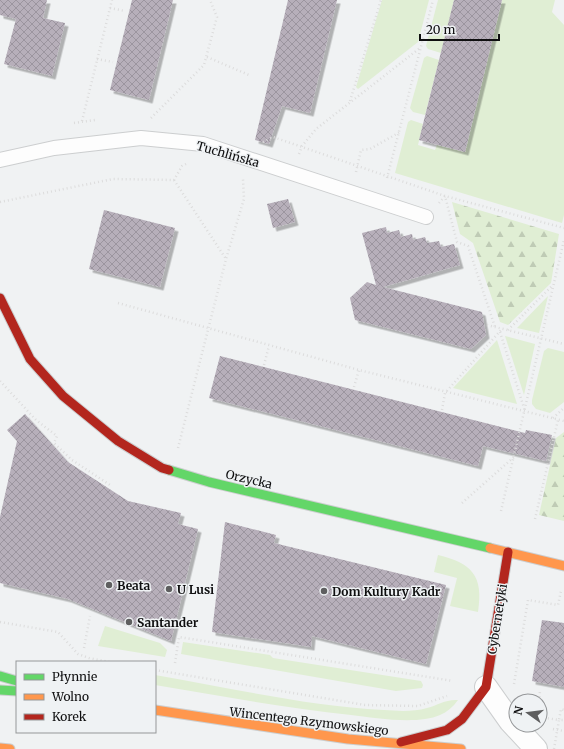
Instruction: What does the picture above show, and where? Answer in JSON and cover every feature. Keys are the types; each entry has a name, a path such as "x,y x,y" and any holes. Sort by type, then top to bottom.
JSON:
{"street":[{"name":"Orzycka","path":"0,298 21,344 30,358 63,396 118,441 162,468 209,482 564,566"},
{"name":"Cybernetyki","path":"391,746 447,730 462,719 486,686 508,552"},
{"path":"0,676 16,681"},
{"path":"486,686 510,721 536,749"},
{"path":"0,690 16,691"},
{"name":"Wincentego Rzymowskiego","path":"156,710 269,729 391,746 460,749"},
{"path":"0,748 10,749"}],"lane":[{"name":"Tuchlińska","path":"0,160 76,144 141,138 203,144 426,217"}],"path":[{"path":"76,144 112,0"},
{"path":"141,138 150,119 204,65 217,16 210,0"},
{"path":"350,102 381,0"},
{"path":"381,202 433,0"},
{"path":"110,8 125,11"},
{"path":"292,173 302,146 316,129 421,47"},
{"path":"207,57 249,75"},
{"path":"97,59 113,62"},
{"path":"350,193 362,150 370,149 400,132"},
{"path":"243,179 254,161 262,142"},
{"path":"174,180 182,166 190,161"},
{"path":"173,472 226,259 244,198 243,179 240,173"},
{"path":"0,202 113,179 174,180"},
{"path":"174,180 226,259"},
{"path":"426,217 445,196 564,228"},
{"path":"501,511 564,240"},
{"path":"508,330 554,285"},
{"path":"118,303 269,346 445,393 564,421"},
{"path":"487,325 564,344"},
{"path":"442,410 445,393 502,328"},
{"path":"500,332 525,412"},
{"path":"264,364 269,346"},
{"path":"354,387 359,370"},
{"path":"0,381 36,420 56,436 54,443 58,448 72,460 110,485"},
{"path":"552,418 564,408"},
{"path":"535,519 558,420"},
{"path":"462,502 514,457"},
{"path":"513,691 528,600 558,605 563,583"},
{"path":"84,648 90,616"},
{"path":"0,622 58,632 78,654 88,658 104,661"},
{"path":"175,663 179,637 453,681"},
{"path":"156,670 365,705 418,706 452,696"},
{"path":"554,749 561,709 564,710"},
{"path":"548,718 564,720"}],"green space":[{"path":"382,0 429,0 418,42 358,89 356,87"},
{"path":"438,0 454,0 441,53 428,49 426,46"},
{"path":"502,0 555,0 552,12 564,25 564,215 562,223 395,173 408,122 411,120 423,124 418,145 435,150 437,145 465,152"},
{"path":"427,56 439,60 425,115 413,112 410,108 424,58"},
{"path":"452,202 559,234 551,283 508,325 500,322 473,243 460,234"},
{"path":"548,296 539,333 517,328"},
{"path":"505,336 535,344 524,395"},
{"path":"497,340 517,404 453,388"},
{"path":"548,348 564,352 564,402 550,413 536,409 532,404 544,351"},
{"path":"564,432 564,521 539,515 556,438"},
{"path":"438,555 459,562 473,573 477,580 479,589 478,612 450,606 457,578 434,572"},
{"path":"105,626 160,643 167,650 165,657 98,646"},
{"path":"183,642 270,655 273,658 421,681 423,685 422,688 396,691 181,654"},
{"path":"156,675 298,701 355,708 411,711 427,708 450,700 458,700 452,707 440,715 420,720 384,719 278,705 156,685"}],"building":[{"path":"0,0 47,0 43,18 65,23 52,76 4,64 16,19 0,15"},
{"path":"132,0 173,0 149,100 110,90"},
{"path":"288,0 337,0 310,113 282,106 269,144 255,140"},
{"path":"454,0 502,0 465,152 419,140"},
{"path":"288,199 295,222 273,228 267,204"},
{"path":"104,210 175,228 160,287 89,269"},
{"path":"386,227 387,233 399,230 401,237 412,234 413,240 425,237 427,243 439,241 441,247 454,244 460,265 383,287 482,312 486,335 471,349 355,320 350,298 367,282 376,285 362,233"},
{"path":"220,356 525,433 526,430 552,435 546,461 483,446 478,466 209,398"},
{"path":"25,414 68,462 128,501 181,513 178,524 198,529 171,641 68,599 0,583 0,517 17,441 7,430"},
{"name":"Dom Kultury Kadr","path":"225,522 276,535 274,543 446,585 426,664 312,636 311,647 212,632"},
{"path":"542,620 564,623 564,687 532,681"}],"traffic: fast":[{"path":"169,470 209,482 490,548"},
{"path":"0,676 16,681"},
{"path":"0,690 16,691"}],"traffic: slow":[{"path":"490,548 564,566"},
{"path":"156,710 348,739 461,749"},
{"path":"0,748 10,749"}],"traffic: jam":[{"path":"0,298 30,359 63,396 118,441 162,468 169,470"},
{"path":"401,742 447,730 462,719 486,687 508,552"}],"place":[{"name":"Beata","path":"109,585"},
{"name":"U Lusi","path":"169,589"},
{"name":"Dom Kultury Kadr","path":"324,591"},
{"name":"Santander","path":"129,622"}]}
